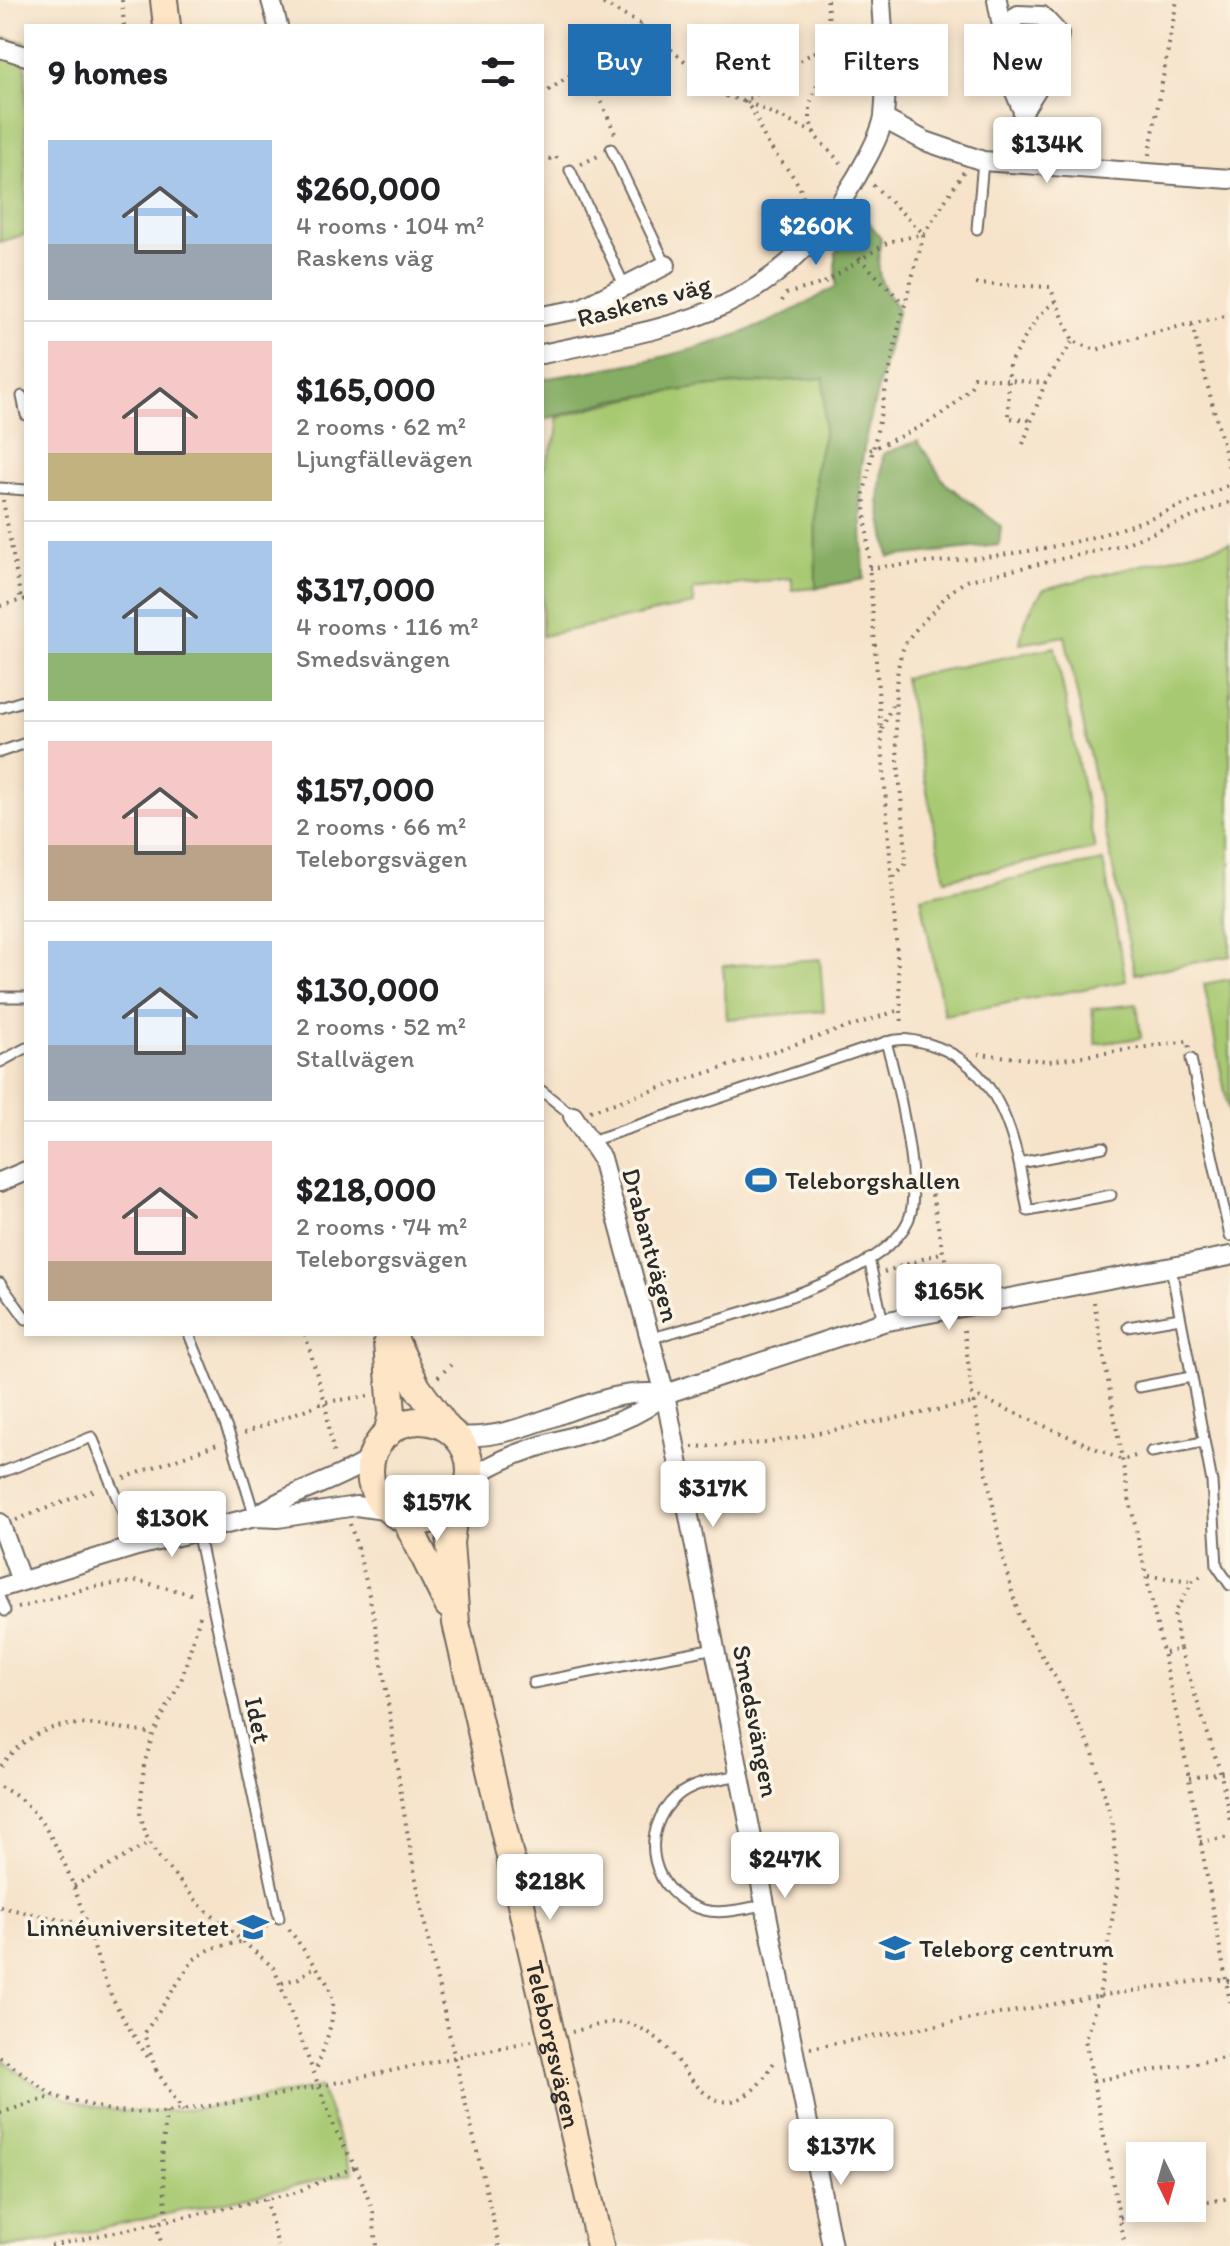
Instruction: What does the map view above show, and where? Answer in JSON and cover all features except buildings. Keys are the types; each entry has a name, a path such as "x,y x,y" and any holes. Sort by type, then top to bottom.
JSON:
{"main road":[{"path":"164,0 167,24"},
{"path":"389,1336 392,1414 387,1434 372,1458 373,1487 398,1514 435,1518 455,1506 469,1480 467,1454 424,1398 390,1336"},
{"path":"387,1434 417,1421 435,1423 453,1433"},
{"name":"Teleborgsvägen","path":"455,1506 450,1543 456,1623 596,2241"},
{"name":"Teleborgsvägen","path":"398,1514 456,1623"}],"street":[{"path":"271,0 277,24"},
{"name":"Raskens väg","path":"881,0 883,24"},
{"path":"997,0 1004,24"},
{"path":"1010,24 1018,15 1042,16 1050,24"},
{"path":"0,48 24,55"},
{"name":"Raskens väg","path":"544,354 702,316 763,286 821,232 853,183 884,119 884,96"},
{"path":"1018,96 1023,111 1020,162"},
{"path":"1023,111 1032,96"},
{"path":"884,119 925,141 977,160 1230,179"},
{"name":"Raskens väg","path":"544,316 580,309 666,265"},
{"name":"Drabantvägen","path":"573,1116 591,1141 605,1170 665,1394"},
{"path":"0,1182 24,1172"},
{"path":"469,1480 506,1457 645,1412 665,1394 883,1322 1091,1285 1230,1256"},
{"path":"453,1433 477,1438 501,1434 639,1390 665,1394"},
{"name":"Smedsvängen","path":"665,1394 832,2246"},
{"path":"255,1517 272,1504 339,1478 372,1458"},
{"path":"0,1588 137,1546 255,1517 278,1518 346,1506 398,1514"},
{"path":"0,1524 21,1581"}],"lane":[{"path":"611,149 666,265"},
{"path":"977,160 977,229"},
{"path":"570,170 625,287"},
{"path":"22,396 24,406"},
{"path":"0,488 24,490"},
{"path":"0,708 24,701"},
{"path":"0,752 24,744"},
{"path":"0,997 24,997"},
{"path":"591,1141 903,1037 952,1051 989,1083 1010,1123 1028,1211 1111,1195"},
{"path":"649,1339 820,1287 899,1238 912,1211 909,1158 897,1081 886,1042"},
{"path":"0,1062 24,1049"},
{"path":"1191,1059 1230,1236"},
{"path":"544,1093 573,1116"},
{"path":"1019,1163 1103,1147"},
{"path":"869,1259 883,1322"},
{"path":"1171,1268 1212,1482 1217,1566 1230,1585"},
{"path":"0,1283 22,1302"},
{"path":"1128,1327 1180,1318"},
{"path":"190,1336 231,1439 255,1517"},
{"path":"1139,1387 1191,1377"},
{"path":"0,1473 92,1437 137,1546"},
{"path":"1151,1452 1203,1442"},
{"name":"Idet","path":"197,1531 208,1598 279,1918"},
{"path":"0,1599 5,1611"},
{"path":"533,1683 715,1648"},
{"path":"740,1775 702,1783 679,1794 661,1812 652,1836 654,1862 664,1885 683,1902 707,1911 765,1905"}],"path":[{"path":"122,0 124,24"},
{"path":"596,0 640,24"},
{"path":"612,7 613,0"},
{"path":"827,0 829,24"},
{"path":"1146,172 1177,0"},
{"path":"671,50 726,96 815,133"},
{"path":"744,101 759,95 815,51"},
{"path":"544,94 568,77"},
{"path":"815,90 810,104 810,122 815,133 841,163"},
{"path":"544,162 555,156 570,170 611,149 616,135 614,124 601,96"},
{"path":"744,101 759,116 764,138 803,189 805,207 801,221"},
{"path":"573,1116 900,1010 864,493 870,450 904,304 924,234 977,160"},
{"path":"873,185 924,234"},
{"path":"782,301 786,294 824,283 888,242 924,234"},
{"path":"859,258 904,304"},
{"path":"976,284 1050,287 1073,341 1096,350 1230,315"},
{"path":"1029,420 1008,418 1009,364 1037,318 1056,300"},
{"path":"1192,325 1230,472"},
{"path":"1023,444 1029,420 1045,383 1073,341"},
{"path":"973,377 1045,383"},
{"path":"870,450 929,422 962,399 972,385"},
{"path":"869,568 1034,549 1139,523 1230,485"},
{"path":"0,488 23,600 0,606"},
{"path":"893,878 906,863 895,698 903,647 956,586 1030,563 1037,566 1122,545 1230,502"},
{"path":"1030,563 1034,549"},
{"path":"882,730 895,698"},
{"path":"952,1051 1049,1061 1188,1041 1191,1059"},
{"path":"873,1276 943,1252"},
{"path":"1091,1285 1122,1460 1164,1653 1230,2002"},
{"path":"964,1330 973,1403 1003,1558 1019,1617 1059,1684 1093,1753 1113,1826 1118,1885 1099,1996 1085,2039 1125,2246"},
{"path":"306,1336 325,1402 339,1478"},
{"path":"972,1394 1122,1460"},
{"path":"0,1524 325,1402"},
{"path":"676,1449 767,1443 973,1403"},
{"path":"346,1506 366,1571 409,1845 499,2246"},
{"path":"1217,1566 1193,1581 1174,1613 1194,1699 1221,1774 1230,1822"},
{"path":"1148,1576 1193,1581"},
{"path":"5,1611 91,1587 138,1581 208,1598 181,1681 153,1734 141,1786 140,1813 150,1842 201,1906 274,1968 335,2129 373,2212 376,2246"},
{"path":"1164,1653 1180,1649"},
{"path":"0,1766 25,1739 56,1725 77,1723 153,1734"},
{"path":"1188,1779 1230,1772"},
{"path":"0,1787 29,1808 74,1886 124,2023 183,2111"},
{"path":"1200,1842 1230,1837"},
{"path":"74,1886 150,1842"},
{"path":"0,1907 86,1925"},
{"path":"156,2070 144,2034 173,1985 193,1960 212,1948 245,1941 279,1918 329,1982 334,1997 334,2019 316,2073"},
{"path":"282,1983 317,1965"},
{"path":"572,2032 623,2022 638,2027 660,2041 698,2089 722,2101 748,2095 765,2077 773,2062 793,2051 1099,1996 1212,1979 1228,1981"},
{"path":"0,2057 54,2096 113,2111 166,2112 320,2087 534,2040"},
{"path":"1093,2081 1230,2057"},
{"path":"0,2113 54,2096"},
{"path":"166,2112 162,2158 167,2221"},
{"path":"51,2246 266,2199 325,2182 355,2167"},
{"path":"1206,2202 1230,2198"},
{"path":"266,2199 278,2246"},
{"path":"1120,2218 1126,2217"},
{"path":"156,2223 162,2246"}],"green space":[{"path":"0,37 24,42 24,235 0,242"},
{"path":"867,220 881,238 878,260 880,276 898,309 866,436 860,473 864,579 816,588 815,470 824,434 824,378 712,386 614,400 544,419 544,379 694,349 766,323 836,286 835,253"},
{"path":"824,378 824,434 815,471 816,588 792,590 792,578 693,590 694,604 544,636 544,467 558,432 557,418 656,394 756,382"},
{"path":"918,441 945,483 1001,526 999,545 889,557 879,502 883,454"},
{"path":"1230,543 1230,956 1135,974 1065,636 1020,644 1021,636 1028,615 1044,589"},
{"path":"1055,647 1095,849 945,879 904,678"},
{"path":"1103,861 1126,981 944,1015 921,897"},
{"path":"820,959 824,1011 727,1019 723,966"},
{"path":"1230,979 1230,1118 1204,984"},
{"path":"1137,1004 1141,1038 1096,1044 1092,1009"},
{"path":"0,2057 36,2084 73,2101 113,2110 153,2112 194,2109 320,2087 352,2173 24,2246 0,2246"}],"place":[{"name":"Teleborgshallen","path":"761,1180"},
{"name":"Linnéuniversitetet","path":"253,1927"},
{"name":"Teleborg centrum","path":"895,1948"}]}
